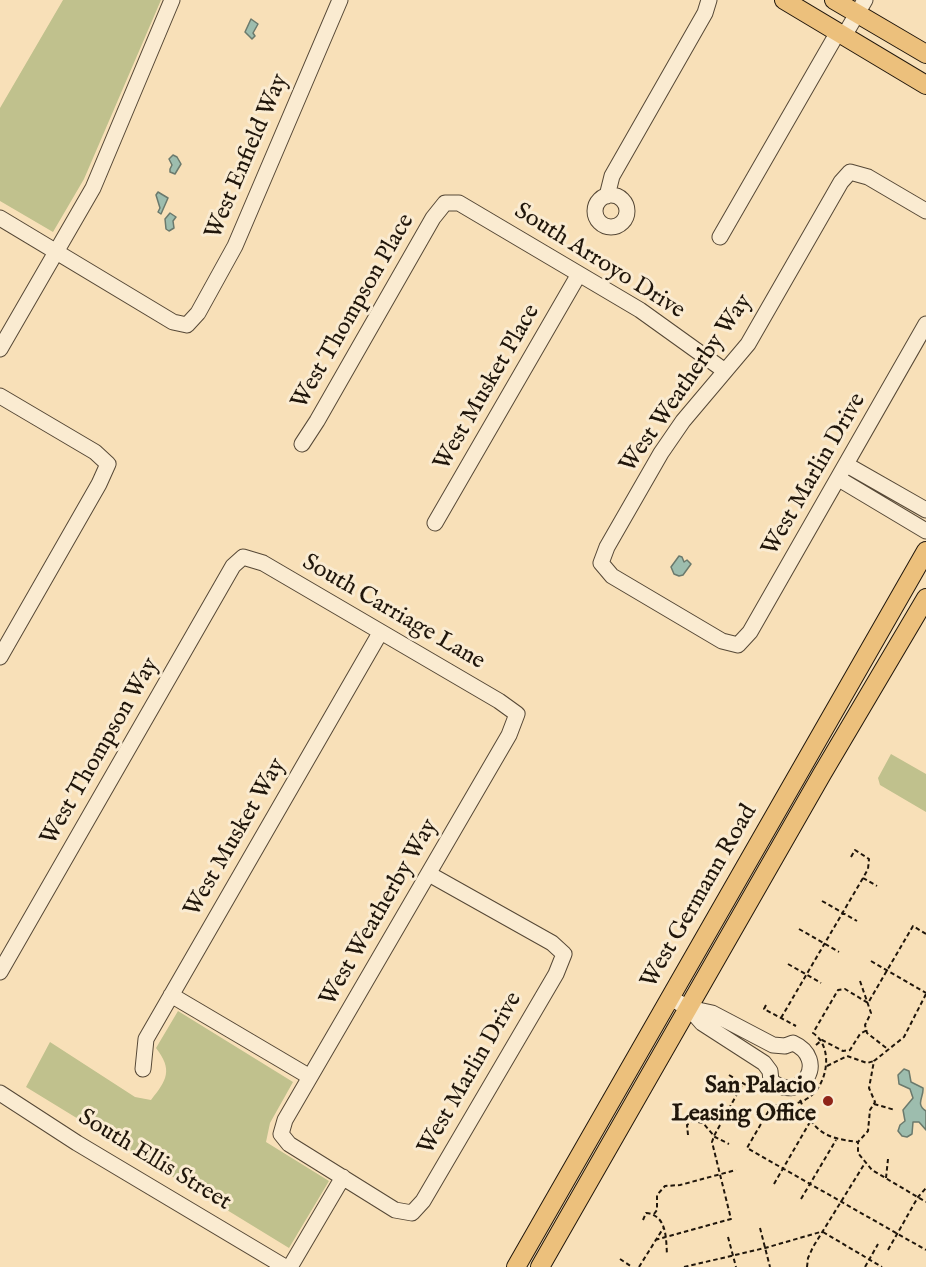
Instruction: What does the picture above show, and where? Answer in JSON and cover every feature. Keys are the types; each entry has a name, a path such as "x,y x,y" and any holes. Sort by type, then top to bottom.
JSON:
{"main road":[{"path":"784,0 926,84"},
{"path":"834,0 861,7 926,54"},
{"name":"West Germann Road","path":"516,1267 926,551"},
{"name":"West Germann Road","path":"540,1267 822,774 926,598"}],"street":[{"path":"0,349 93,188 172,0"},
{"name":"West Enfield Way","path":"57,253 173,322 187,326 198,313 235,246 340,0"},
{"path":"607,196 612,176 707,6 720,0"},
{"path":"720,237 841,34 861,7"},
{"name":"West Weatherby Way","path":"738,645 722,641 612,576 601,563 607,547 682,421 748,344 841,182 850,172 868,177 926,211"},
{"name":"South Arroyo Drive","path":"445,203 459,203 640,310 725,371"},
{"name":"West Thompson Place","path":"302,444 318,422 433,218 445,203"},
{"path":"0,219 57,253"},
{"name":"West Musket Place","path":"435,524 579,274"},
{"name":"West Marlin Drive","path":"738,645 750,632 926,324"},
{"path":"0,396 95,452 108,464 99,484 0,657"},
{"path":"847,465 926,510"},
{"path":"839,479 926,531"},
{"name":"South Carriage Lane","path":"243,557 263,563 499,701 517,714"},
{"name":"West Thompson Way","path":"0,972 233,566 243,557"},
{"name":"West Musket Way","path":"143,1069 146,1039 380,633"},
{"name":"West Weatherby Way","path":"343,1177 289,1144 281,1134 285,1120 509,735 517,714"},
{"name":"West Marlin Drive","path":"343,1177 395,1210 412,1213 423,1201 556,974 564,954 552,943 429,874"},
{"path":"171,995 310,1077"},
{"path":"670,998 689,1008 712,1013 733,1034 738,1047 764,1063 770,1071 771,1081 777,1086 786,1088 802,1083 810,1069 810,1060 807,1052 801,1046 793,1043 785,1046 773,1045 746,1030 733,1034"},
{"name":"South Ellis Street","path":"0,1093 77,1143 285,1267"},
{"path":"290,1267 343,1177"}],"path":[{"path":"781,1018 868,870 869,859 855,850 851,857"},
{"path":"863,878 877,886"},
{"path":"822,901 857,921"},
{"path":"868,1004 913,926 926,934"},
{"path":"799,929 839,952"},
{"path":"810,1069 826,1067 847,1056 867,1063 874,1061 904,1037 926,993 871,962"},
{"path":"788,964 821,983"},
{"path":"860,981 871,1013 865,1025 867,1030 889,1050"},
{"path":"813,1033 838,990 844,989 868,1004"},
{"path":"766,1005 764,1009 796,1026"},
{"path":"807,1052 822,1040 850,1050 860,1034 867,1030"},
{"path":"845,1050 847,1056"},
{"path":"874,1061 869,1088 875,1102 870,1110 868,1131 858,1142 858,1153 872,1170 926,1202"},
{"path":"729,1075 758,1092"},
{"path":"655,1240 731,1219 712,1142 743,1083"},
{"path":"794,1087 815,1128 836,1139 858,1142"},
{"path":"874,1104 895,1110"},
{"path":"772,1105 747,1148 926,1250"},
{"path":"687,1135 687,1125 693,1121 703,1123 714,1136 729,1144"},
{"path":"774,1184 810,1122"},
{"path":"801,1200 836,1139"},
{"path":"886,1178 888,1159"},
{"path":"807,1267 808,1258 865,1162"},
{"path":"654,1214 657,1210 657,1195 665,1186 736,1170"},
{"path":"888,1250 918,1197 926,1188"},
{"path":"643,1220 646,1213 654,1214 661,1220 666,1237 667,1255"},
{"path":"639,1267 664,1227"},
{"path":"760,1228 770,1267"},
{"path":"684,1267 765,1248 823,1231 882,1267"},
{"path":"728,1237 736,1267"},
{"path":"865,1267 878,1244"},
{"path":"620,1259 632,1267"}],"green space":[{"path":"63,0 161,0 84,179 53,232 0,201 0,108"},
{"path":"891,754 926,774 926,812 880,785 878,778"},
{"path":"178,1011 293,1082 270,1123 266,1142 329,1181 289,1248 26,1087 50,1042 135,1097 151,1100 161,1087 166,1075 165,1063 156,1048"}],"shaded area":[{"path":"251,19 258,24 252,39 245,32"},
{"path":"173,155 181,164 175,174 170,172 172,165 169,159"},
{"path":"158,192 168,198 161,214 158,212 160,208 156,195"},
{"path":"170,213 176,217 173,221 174,228 169,231 166,229 165,219"},
{"path":"679,556 684,562 687,560 691,564 683,575 679,576 674,574 671,567"},
{"path":"904,1069 909,1071 911,1082 923,1088 920,1103 926,1111 926,1130 919,1122 913,1122 912,1134 907,1137 902,1136 898,1131 900,1125 905,1121 903,1110 913,1098 910,1089 899,1084 898,1075"}],"place":[{"name":"San Palacio Leasing Office","path":"828,1101"}]}
